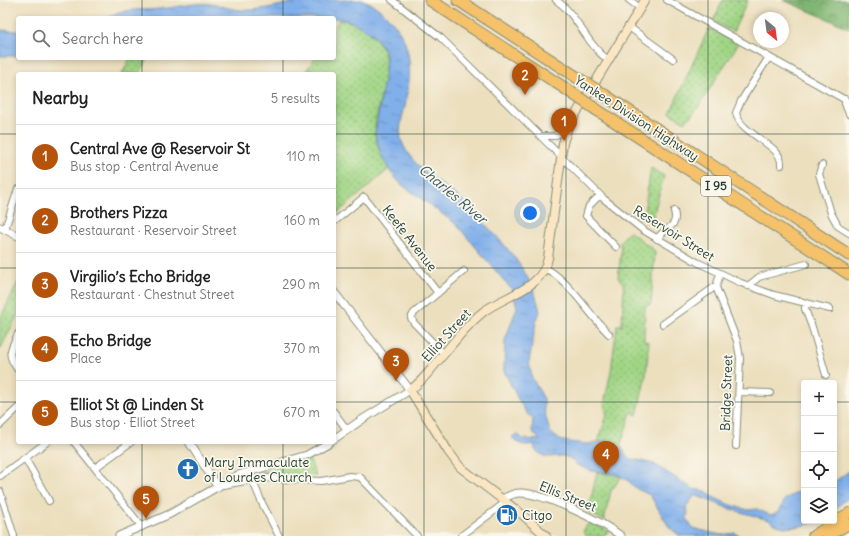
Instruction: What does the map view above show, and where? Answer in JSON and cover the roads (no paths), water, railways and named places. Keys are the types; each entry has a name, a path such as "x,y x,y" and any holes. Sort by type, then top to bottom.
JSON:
{"highway":[{"name":"Yankee Division Highway","path":"430,0 849,274"},
{"name":"Yankee Division Highway","path":"458,0 846,252"},
{"path":"833,263 849,281"},
{"path":"837,521 849,513"},
{"path":"804,536 831,524"},
{"path":"813,536 832,524"},
{"path":"828,536 849,524"},
{"path":"837,536 849,528"}],"main road":[{"path":"546,269 566,130 645,0"},
{"name":"Elliot Street","path":"410,390 422,380 477,317 532,284 546,269"},
{"path":"410,390 455,461 472,477 546,536"}],"street":[{"name":"Reservoir Street","path":"392,0 441,38 600,195 630,220 657,239 720,274 748,286 805,304 830,309"},
{"path":"556,0 565,8 593,45 608,60"},
{"path":"629,0 640,8"},
{"path":"667,0 848,100 845,104 849,114"},
{"path":"628,27 673,59"},
{"path":"769,57 739,104 736,113 739,120 746,128 776,152 781,158 781,165"},
{"path":"540,135 554,136 566,130"},
{"path":"822,165 819,174 831,212 838,226 849,234"},
{"path":"16,194 2,228 16,235"},
{"path":"600,195 588,208 586,216 616,247"},
{"name":"Keefe Avenue","path":"336,220 364,197 438,293"},
{"path":"657,239 675,223 676,218 674,211"},
{"path":"748,286 759,277 806,264"},
{"path":"546,269 552,272 563,283 597,323 609,334"},
{"path":"444,354 414,323 412,318 414,313 464,271"},
{"path":"663,324 716,286 720,274"},
{"name":"Bridge Street","path":"716,286 738,345 740,362 740,392 736,446"},
{"path":"336,295 410,390"},
{"path":"805,304 805,310 812,327 826,375"},
{"path":"16,338 10,349 9,357 16,367"},
{"name":"Elliot Street","path":"336,438 410,390"},
{"path":"740,392 770,393"},
{"path":"0,425 16,410"},
{"path":"336,415 347,430"},
{"path":"0,476 44,444"},
{"path":"76,444 142,527"},
{"path":"95,468 128,444"},
{"path":"190,444 218,486"},
{"path":"119,536 176,511 218,486 248,471 311,453 327,444"},
{"path":"25,458 49,501"},
{"path":"218,486 252,479 272,478 321,481 350,476 360,477 417,536"},
{"path":"252,479 262,503 280,536"},
{"name":"Ellis Street","path":"504,501 510,495 519,493 542,498 602,523 621,536"},
{"path":"1,495 14,536"},
{"path":"463,535 504,501"}],"water":[{"name":"Charles River","path":"302,0 362,0 376,6 396,26 406,47 410,70 400,128 402,142 413,160 420,167 462,200 474,212 512,254 526,275 537,299 540,312 536,322 529,362 532,378 544,399 544,410 550,432 560,440 569,442 586,444 607,441 623,449 628,458 654,464 693,489 706,491 713,497 728,504 748,510 757,509 770,515 779,512 785,499 801,491 801,524 807,524 798,527 779,526 769,520 730,509 695,495 686,507 688,513 686,518 691,526 696,529 721,535 735,533 740,536 680,536 669,527 650,495 637,489 627,480 616,474 592,471 577,465 573,460 564,456 545,457 535,450 534,444 522,444 514,440 512,437 517,434 523,439 540,440 532,431 533,418 527,414 504,371 505,340 517,307 512,290 456,224 401,184 391,173 381,155 375,134 384,80 386,56 385,51 376,37 368,31 352,22 336,18 336,16 112,16 120,12 133,10 152,10 198,4 211,4 240,10 259,9"},
{"path":"0,30 16,31 16,56 0,56"},
{"path":"849,471 849,497 837,507 837,488 837,480"}],"place":[{"name":"Brothers Pizza","path":"525,95"},
{"name":"Central Ave @ Reservoir St","path":"564,141"},
{"name":"Virgilio’s Echo Bridge","path":"396,381"},
{"name":"Mary Immaculate of Lourdes Church","path":"188,469"},
{"name":"Echo Bridge","path":"606,474"},
{"name":"Citgo","path":"507,515"},
{"name":"Elliot St @ Linden St","path":"146,519"}]}
